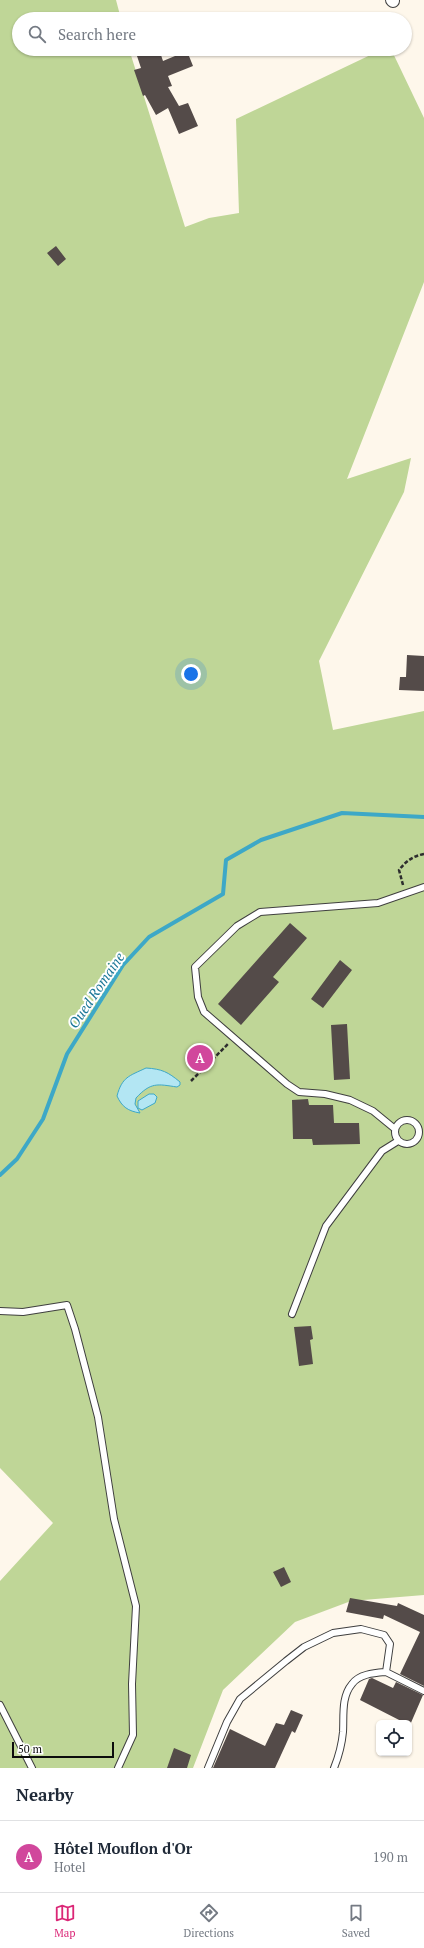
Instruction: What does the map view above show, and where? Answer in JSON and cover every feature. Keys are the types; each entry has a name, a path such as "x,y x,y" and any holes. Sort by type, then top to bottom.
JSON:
{"lane":[{"path":"398,1141 395,1129 373,1111 350,1100 325,1094 299,1092 234,1038 204,1012 198,998 195,967 237,926 260,912 367,905 424,887"},
{"path":"395,1129 400,1122 411,1120 417,1126 421,1138 409,1145 398,1141"},
{"path":"292,1314 326,1226 382,1151 398,1141"},
{"path":"0,1311 22,1312 66,1305 98,1417 114,1519 136,1606 132,1684 133,1735 118,1768"},
{"path":"208,1768 227,1722 240,1699 304,1648 333,1633 361,1629 384,1635 390,1644 386,1672"},
{"path":"334,1768 342,1734 344,1701 352,1684 360,1677 373,1673 386,1672 424,1691"},
{"path":"0,1705 32,1768"}],"path":[{"path":"405,893 399,870 410,859 424,854"},
{"path":"190,1082 234,1038"}],"green space":[{"path":"0,0 116,0 119,12 12,12 12,56 131,56 185,227 209,218 239,213 236,119 368,56 394,56 424,118 424,282 347,479 411,458 404,492 319,661 333,730 424,711 424,1595 351,1601 295,1622 223,1690 193,1768 0,1768 0,1581 53,1523 0,1468"}],"water":[{"path":"146,1068 161,1070 168,1073 180,1082 180,1085 177,1087 155,1085 146,1089 136,1098 135,1104 140,1113 126,1108 117,1096 121,1085 127,1078"},
{"path":"149,1094 154,1094 157,1097 155,1103 142,1110 138,1108 138,1101"}],"building":[{"path":"137,56 161,56 163,61 175,56 189,56 193,66 168,76 172,86 168,87 179,106 188,103 198,126 179,134 168,108 156,115 145,95 143,96 134,70 141,68"},
{"path":"56,246 66,259 58,266 47,253"},
{"path":"407,655 424,656 424,691 399,690 400,677 406,677"},
{"path":"290,923 307,938 273,977 279,982 241,1025 218,1004"},
{"path":"340,960 352,970 323,1008 311,999"},
{"path":"347,1024 350,1079 334,1080 331,1025"},
{"path":"308,1099 309,1105 333,1105 334,1123 359,1123 360,1144 313,1145 312,1139 293,1139 292,1100"},
{"path":"311,1326 313,1339 310,1340 313,1364 299,1366 294,1327"},
{"path":"284,1567 291,1582 281,1587 273,1572"},
{"path":"350,1598 397,1606 398,1603 424,1615 424,1686 400,1674 420,1632 384,1615 383,1619 346,1612"},
{"path":"372,1678 393,1688 396,1682 423,1695 412,1720 399,1720 360,1700 369,1679"},
{"path":"291,1710 303,1715 295,1733 292,1731 275,1768 213,1768 230,1729 265,1746 276,1723 284,1725"},
{"path":"174,1748 191,1755 187,1768 167,1768"}],"waterway":[{"name":"Oued Romaine","path":"0,1175 17,1159 43,1119 67,1054 123,965 149,937 223,894 226,860 261,840 342,813 424,817"}],"place":[{"name":"Hôtel Mouflon d'Or","path":"200,1058"}]}
